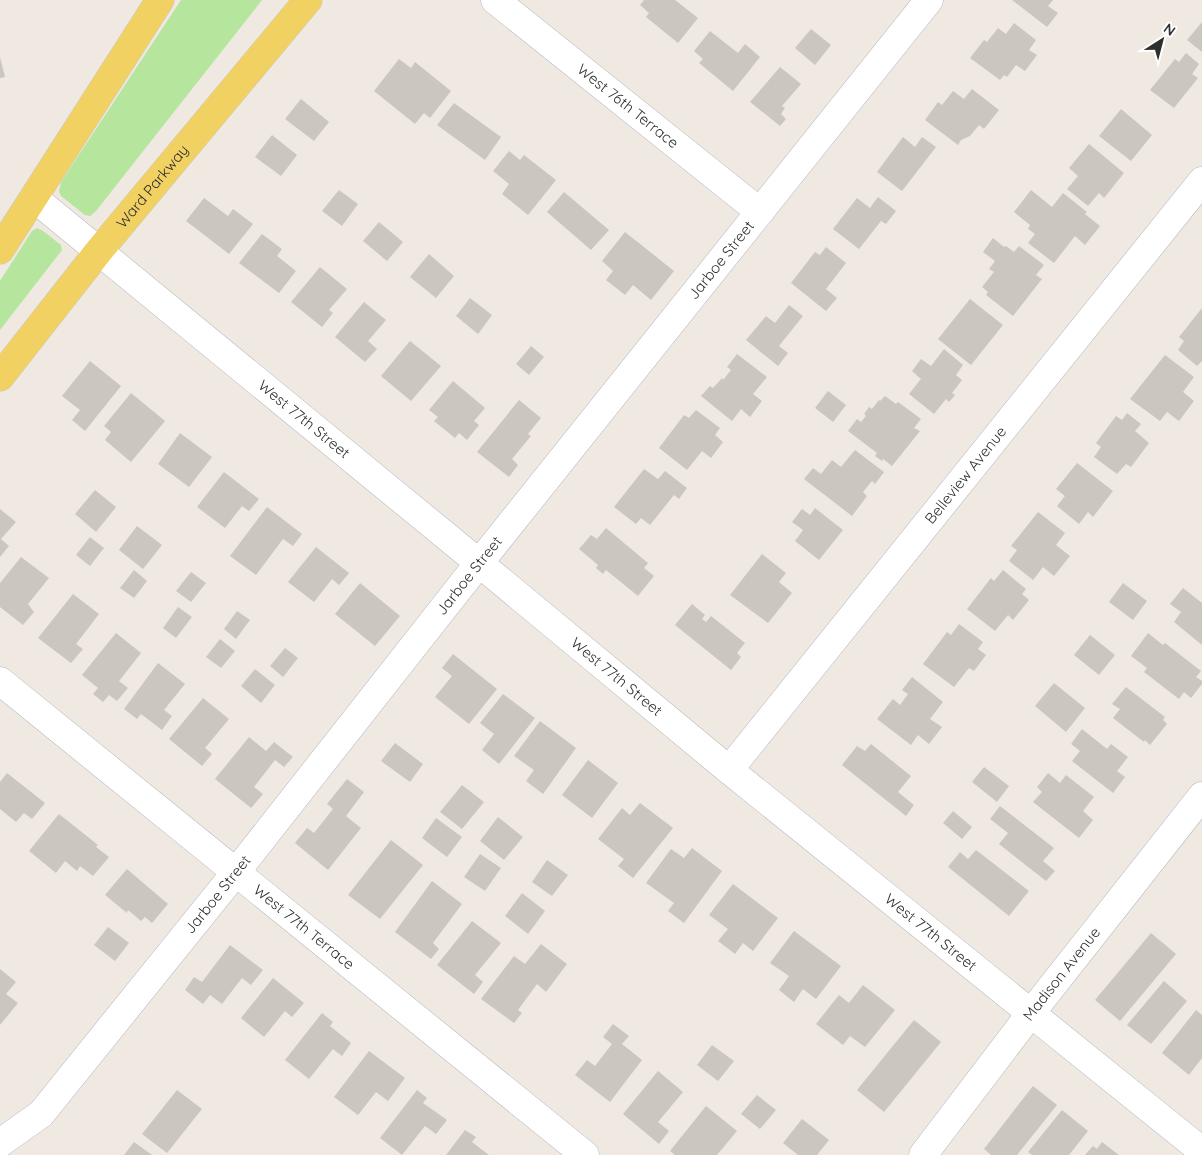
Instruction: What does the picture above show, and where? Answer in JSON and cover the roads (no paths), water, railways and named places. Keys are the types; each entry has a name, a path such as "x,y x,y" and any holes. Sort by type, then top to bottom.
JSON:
{"main road":[{"path":"0,250 160,0"},
{"name":"Ward Parkway","path":"0,377 98,252 308,0"}],"street":[{"name":"West 76th Terrace","path":"495,0 760,212"},
{"name":"Jarboe Street","path":"0,1143 41,1114 236,872 479,563 929,0"},
{"name":"Belleview Avenue","path":"729,770 1202,181"},
{"name":"West 77th Street","path":"34,198 729,770 1202,1151"},
{"name":"West 77th Terrace","path":"0,681 585,1155"},
{"name":"Madison Avenue","path":"923,1155 1031,1013 1202,796"}]}
